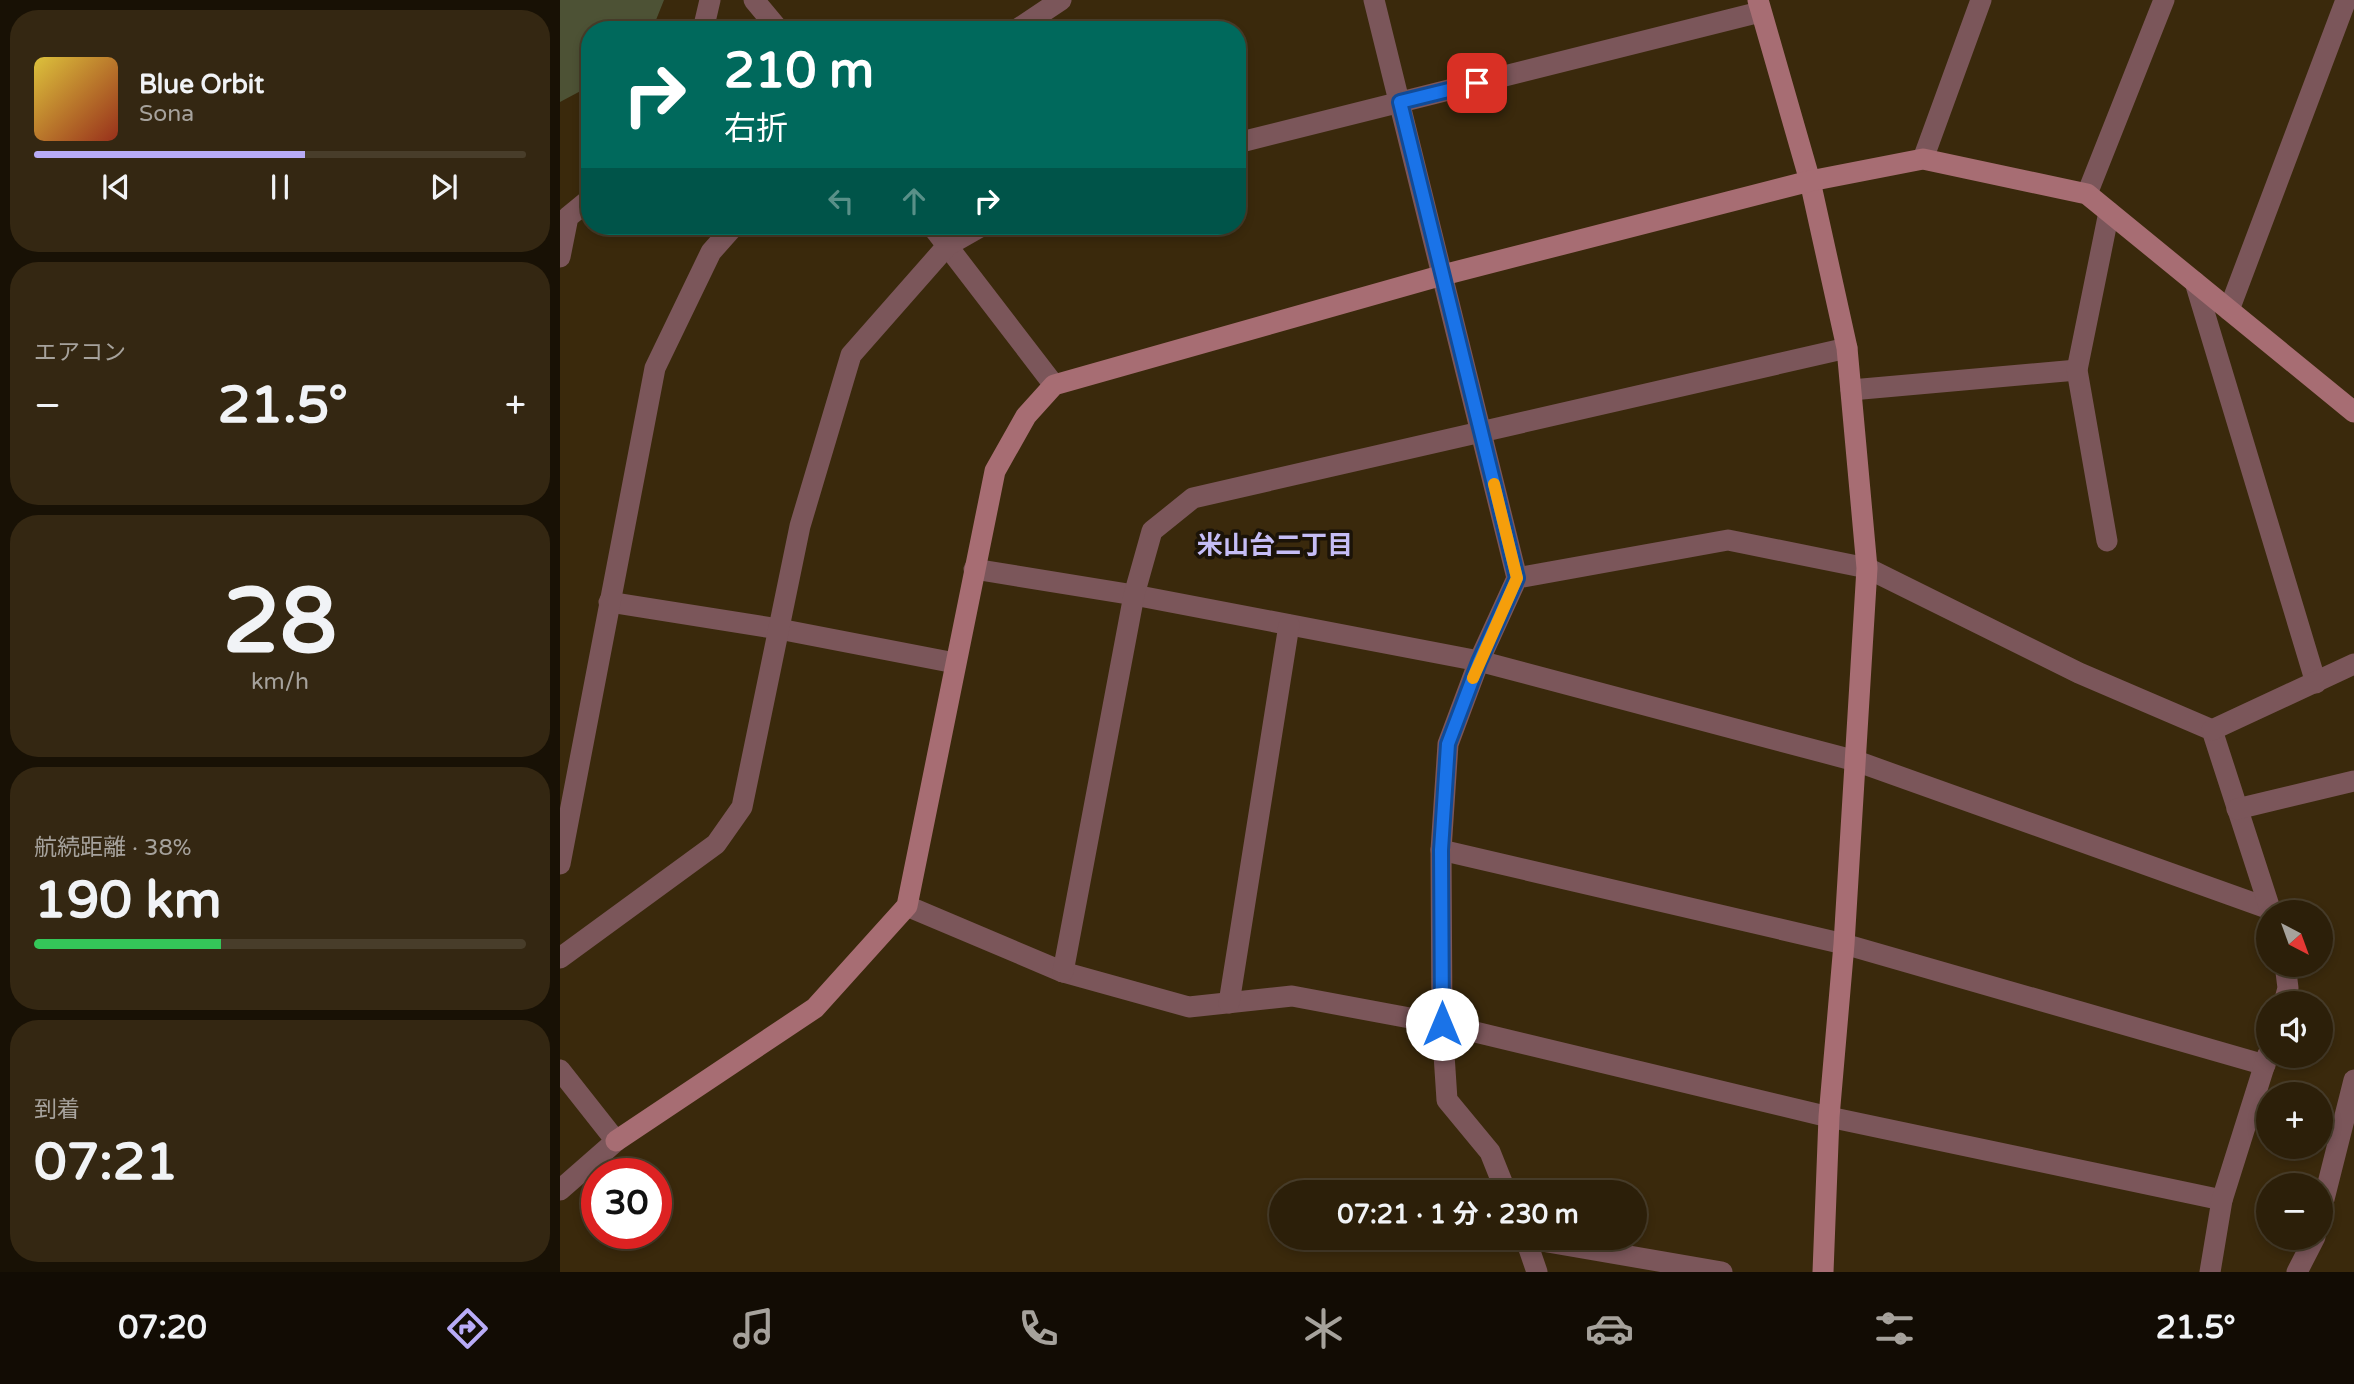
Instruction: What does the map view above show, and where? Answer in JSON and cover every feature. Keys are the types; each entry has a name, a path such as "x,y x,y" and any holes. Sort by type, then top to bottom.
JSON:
{"street":[{"path":"705,21 710,0"},
{"path":"754,0 772,21"},
{"path":"1030,21 1061,0"},
{"path":"1374,0 1517,578 1479,662 1448,744 1441,850 1442,1024 1447,1100 1490,1152 1501,1180"},
{"path":"1923,159 1981,0"},
{"path":"2087,194 2164,0"},
{"path":"2229,310 2346,0"},
{"path":"1246,141 1759,6 1810,181 1847,348 1867,568 1844,944 1829,1117 1823,1272"},
{"path":"560,1190 616,1142 815,1008 907,906 995,471 1026,416 1054,385 1443,275 1810,181 1923,159 2087,194 2354,412"},
{"path":"560,257 568,217 581,206"},
{"path":"2107,541 2077,370 2109,212"},
{"path":"560,864 655,368 711,252 726,235"},
{"path":"939,235 1054,385"},
{"path":"560,958 716,844 743,807 800,526 852,355 947,246 966,235"},
{"path":"2195,282 2316,683"},
{"path":"1063,972 1134,595 1152,531 1193,498 1847,348"},
{"path":"1851,390 2077,370"},
{"path":"1517,578 1728,540 1867,568 2079,673 2212,730 2354,664"},
{"path":"974,569 1134,595 1479,662 1856,761 2256,906"},
{"path":"609,602 779,629 955,663"},
{"path":"1229,1003 1289,625"},
{"path":"2212,730 2267,900"},
{"path":"2237,809 2354,781"},
{"path":"1441,850 1844,944 2256,1057"},
{"path":"907,906 1063,972 1189,1007 1293,996 1442,1024 1829,1117 2222,1200"},
{"path":"2210,1272 2222,1200 2263,1068"},
{"path":"560,1070 616,1142"},
{"path":"2331,1173 2354,1080"},
{"path":"1529,1250 1537,1272"},
{"path":"1598,1250 1722,1272"},
{"path":"2297,1272 2308,1250"}],"green space":[{"path":"560,0 664,0 656,21 581,21 581,91 560,102"}],"slow traffic":[{"path":"1473,678 1517,578 1494,484"}],"district":[{"name":"米山台二丁目","path":"1275,545"}],"route":[{"path":"1442,1024 1441,850 1448,744 1479,662 1517,578 1400,102 1477,83"}]}
